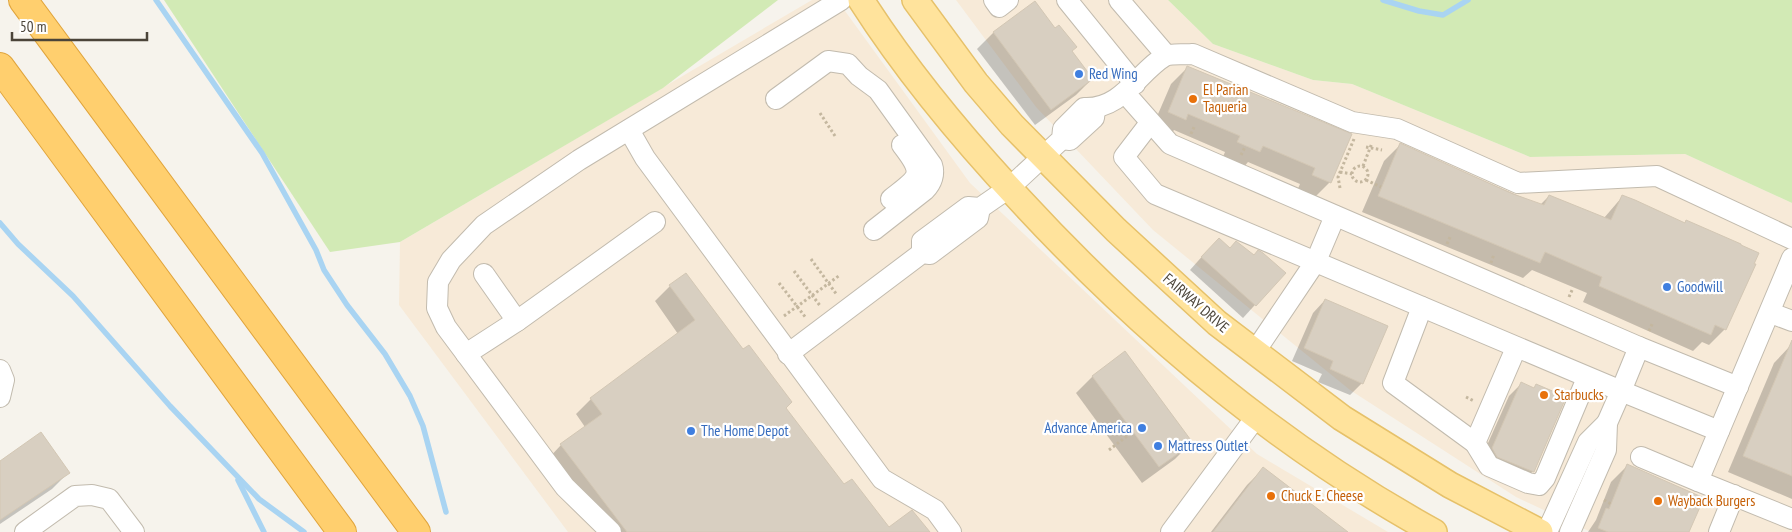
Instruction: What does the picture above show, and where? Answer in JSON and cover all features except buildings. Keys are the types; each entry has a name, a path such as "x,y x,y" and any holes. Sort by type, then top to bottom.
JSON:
{"highway":[{"path":"22,0 416,532"},
{"path":"0,67 342,532"}],"main road":[{"path":"861,0 900,57 969,143 1056,240 1120,302 1185,360 1256,417 1366,491 1434,532"},
{"name":"FAIRWAY DRIVE","path":"915,0 976,83 1043,157 1166,278 1254,353 1342,418 1405,459 1450,486 1540,532"}],"lane":[{"path":"611,532 565,487 446,326 437,308 438,282 451,260 484,225 579,160 841,0"},
{"path":"994,0 999,7 1008,0"},
{"path":"1067,0 1130,89 1150,123 1170,144 1738,387"},
{"path":"1119,0 1166,56"},
{"path":"788,354 922,253 930,254 978,218 980,208 1009,188 1062,139 1070,140 1094,118 1095,108 1130,89 1166,56 1193,54 1352,122 1397,128 1518,183 1657,176 1792,239"},
{"path":"776,99 828,61 848,64 859,76 878,90 933,169 932,180 925,190 869,224"},
{"path":"1150,123 1124,158 1155,194 1587,378 1719,431"},
{"path":"628,130 646,158 788,354 882,478 936,510 951,532"},
{"path":"1254,353 1316,261 1336,216"},
{"path":"466,354 517,321 655,222"},
{"path":"1698,481 1792,258"},
{"path":"484,274 517,321"},
{"path":"1422,307 1393,383 1475,443 1489,466 1528,484 1539,485 1545,478 1587,378"},
{"path":"1770,313 1792,321"},
{"path":"1546,532 1588,442 1607,423 1639,346"},
{"path":"1475,443 1516,348"},
{"path":"0,370 4,380 0,397"},
{"path":"1171,532 1256,417"},
{"path":"1570,532 1606,450 1607,423"},
{"path":"1641,457 1792,520"},
{"path":"25,532 75,496 92,495 109,500 134,532"},
{"path":"1718,532 1734,495"}],"path":[{"path":"820,113 835,136"},
{"path":"1340,188 1338,177 1361,123"},
{"path":"1366,147 1382,150"},
{"path":"1366,180 1368,172 1363,166 1354,168 1352,174 1354,180 1357,182 1366,180 1381,187"},
{"path":"1340,172 1352,174"},
{"path":"811,259 829,284 832,321"},
{"path":"794,271 832,321"},
{"path":"769,327 840,275"},
{"path":"779,283 798,306 832,321"},
{"path":"1109,450 1131,433"}],"shaded area":[{"path":"812,0 837,0 970,183 1257,454 1388,532 568,532 399,305 400,242"},
{"path":"956,0 1168,0 1213,44 1313,80 1352,84 1530,157 1685,154 1792,203 1792,532 1591,532 1516,497 1350,390 1153,230 1036,107"}],"green space":[{"path":"164,0 778,0 663,88 400,242 330,252"},
{"path":"1168,0 1792,0 1792,203 1685,154 1530,157 1352,84 1313,80 1213,44"}],"waterway":[{"path":"156,0 262,153 316,250 324,270 347,305 385,354 410,396 423,426 446,512"},
{"path":"1383,0 1419,11 1443,15 1468,0"},
{"path":"0,223 18,244 73,296 170,406 259,499 304,532"},
{"path":"238,480 264,532"}],"place":[{"name":"Red Wing","path":"1079,74"},
{"name":"El Parian Taqueria","path":"1193,99"},
{"name":"Goodwill","path":"1667,287"},
{"name":"Starbucks","path":"1544,395"},
{"name":"Advance America","path":"1142,428"},
{"name":"The Home Depot","path":"691,431"},
{"name":"Mattress Outlet","path":"1158,446"},
{"name":"Chuck E. Cheese","path":"1271,496"},
{"name":"Wayback Burgers","path":"1658,501"}]}
